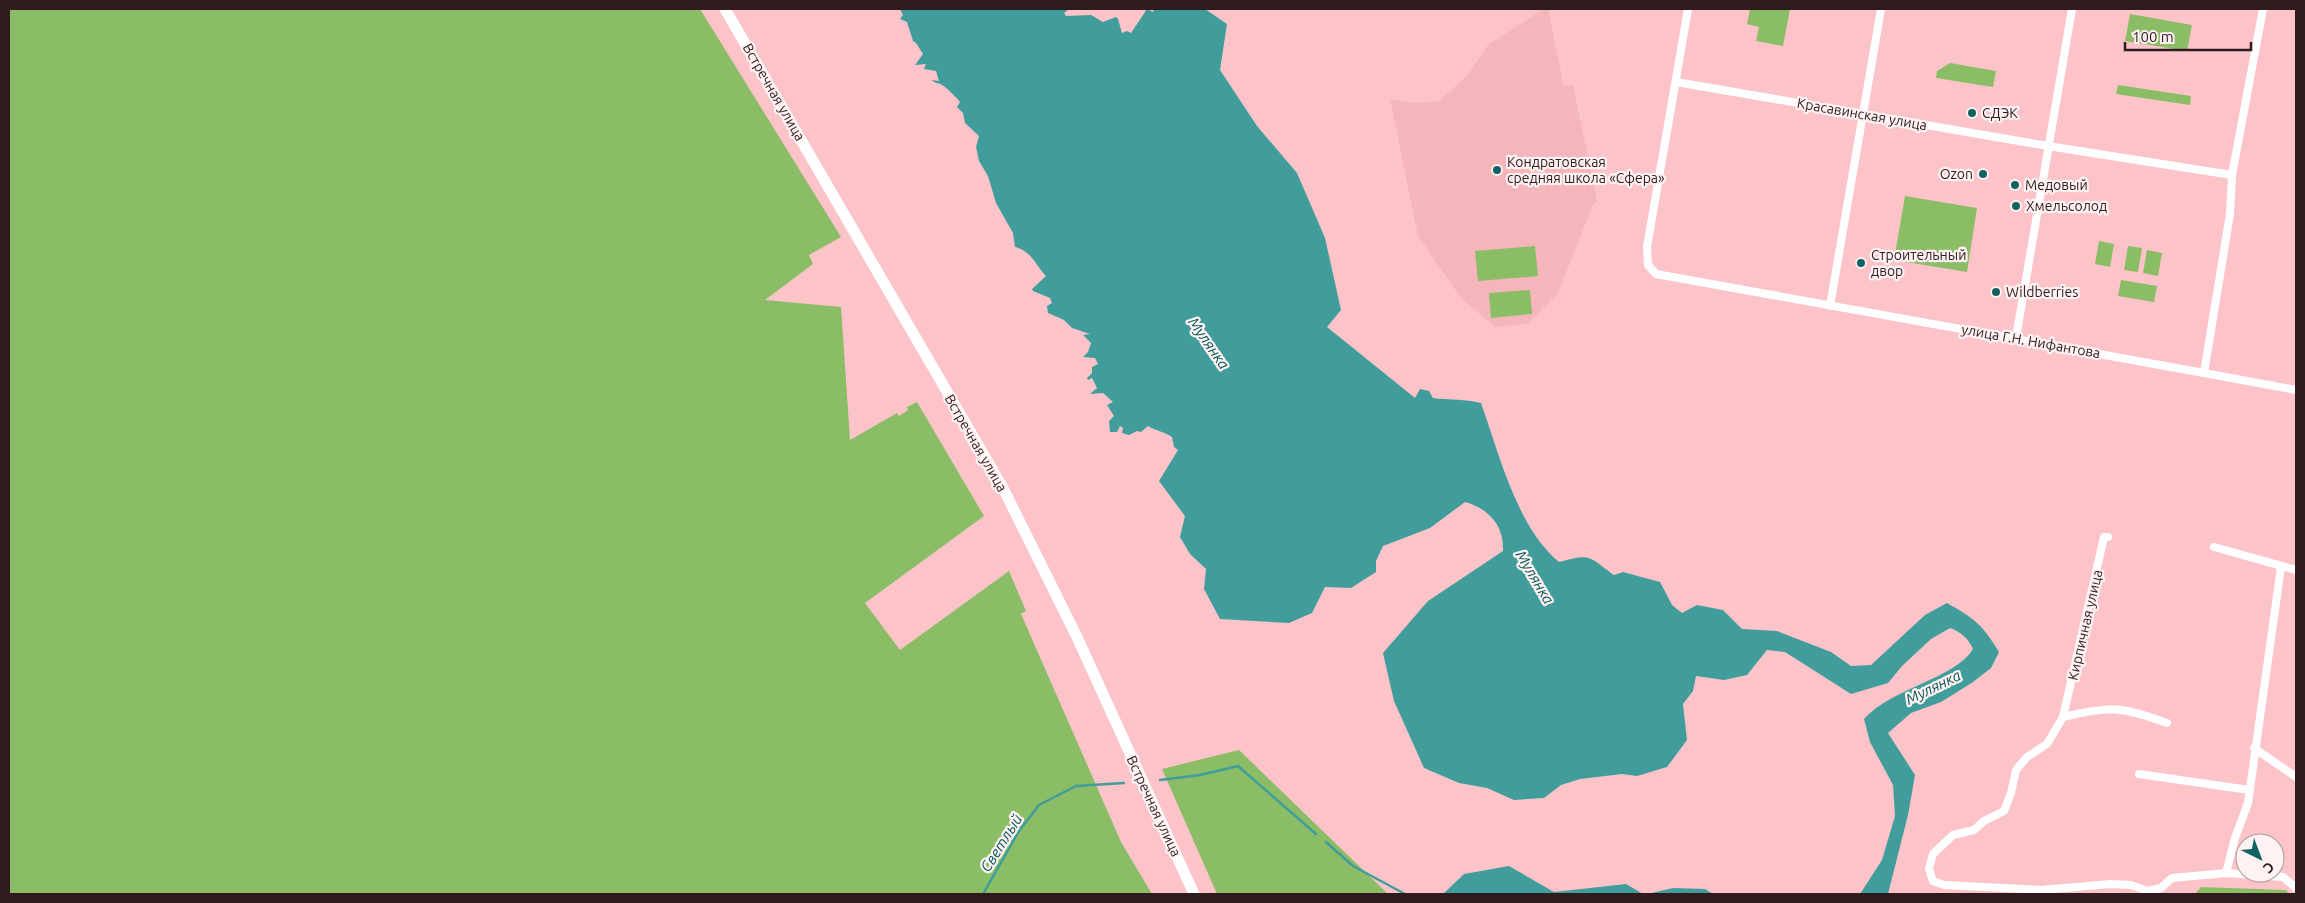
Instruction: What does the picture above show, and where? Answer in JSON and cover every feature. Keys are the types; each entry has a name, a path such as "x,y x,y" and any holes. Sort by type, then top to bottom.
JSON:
{"main road":[{"name":"Встречная улица","path":"725,9 1004,490 1077,637 1194,894"}],"street":[{"path":"1676,82 1688,9"},
{"path":"1830,306 1881,9"},
{"path":"2016,338 2072,9"},
{"path":"2204,373 2230,214 2232,175 2263,9"},
{"name":"Красавинская улица","path":"1676,82 2048,146 2232,175"},
{"name":"улица Г.Н. Нифантова","path":"1676,82 1654,200 1648,247 1648,265 1651,270 1662,276 2016,338 2296,390"},
{"name":"Кирпичная улица","path":"2108,537 2104,537 2063,718 2046,744 2027,757 2016,770 2011,794 2004,811 1984,821 1974,830 1953,835 1933,854 1930,869 1933,881 1944,885 2042,890 2110,884 2130,886 2148,891 2161,888 2172,878 2226,873"},
{"path":"2214,547 2296,570"},
{"path":"2281,567 2254,748 2248,803 2235,838 2226,873 2283,877 2296,888"},
{"path":"2063,718 2098,709 2116,708 2133,710 2167,723"},
{"path":"2254,748 2296,777"},
{"path":"2139,774 2249,790"}],"shaded area":[{"name":"Кондратовская средняя школа «Сфера»","path":"1543,9 1548,9 1564,86 1573,85 1597,201 1592,207 1558,293 1527,324 1495,327 1461,298 1418,236 1390,99 1415,103 1439,101 1467,76 1488,45"}],"green space":[{"path":"9,9 700,9 841,237 809,255 813,264 765,300 841,307 850,440 897,413 899,416 908,410 907,407 917,402 984,516 865,603 900,650 1009,571 1026,611 1021,614 1121,842 1152,894 9,894"},
{"path":"1750,9 1790,9 1783,46 1756,41 1759,27 1747,24"},
{"path":"2130,14 2192,25 2187,51 2125,41"},
{"path":"1950,63 1996,71 1993,87 1936,78 1937,71"},
{"path":"2118,85 2191,96 2190,105 2116,94"},
{"path":"1905,196 1977,208 1967,272 1894,260"},
{"path":"2099,241 2114,244 2110,267 2095,264"},
{"path":"1535,246 1538,276 1478,281 1475,251"},
{"path":"2128,246 2142,248 2138,272 2124,270"},
{"path":"2147,250 2162,253 2158,276 2143,273"},
{"path":"2121,280 2157,286 2154,302 2118,296"},
{"path":"1530,290 1532,314 1491,318 1489,293"},
{"path":"1239,750 1388,894 1217,894 1162,769"},
{"path":"2201,887 2286,890 2290,894 2195,894"}],"water":[{"name":"Мулянка","path":"900,9 1069,9 1064,13 1066,16 1091,15 1103,22 1116,17 1122,33 1127,31 1131,33 1147,9 1153,12 1154,9 1205,9 1227,24 1220,70 1257,126 1297,173 1325,238 1341,310 1327,327 1415,398 1420,389 1429,391 1433,398 1481,403 1511,488 1521,510 1544,547 1559,562 1584,557 1594,560 1614,575 1623,572 1660,582 1672,605 1682,613 1697,605 1723,610 1742,629 1777,631 1831,652 1851,666 1871,665 1925,615 1947,603 1965,613 1977,623 1988,635 1999,652 1991,668 1941,702 1911,713 1888,733 1915,775 1908,815 1888,894 1860,894 1882,860 1895,816 1893,785 1870,742 1864,719 1876,708 1891,699 1938,676 1964,659 1973,649 1964,636 1950,628 1931,639 1902,666 1888,683 1851,694 1785,652 1767,650 1747,675 1724,680 1696,676 1693,691 1683,704 1687,740 1667,767 1637,776 1622,774 1580,779 1561,785 1544,798 1514,800 1487,788 1459,783 1424,768 1394,701 1383,653 1428,601 1503,551 1503,542 1498,526 1488,514 1474,505 1465,502 1430,528 1383,546 1376,561 1376,572 1351,588 1325,587 1312,613 1289,623 1220,619 1204,589 1206,569 1190,554 1180,537 1185,516 1159,481 1178,450 1174,447 1172,437 1148,426 1141,432 1137,431 1129,435 1122,433 1123,428 1120,426 1117,432 1110,432 1109,421 1114,416 1107,405 1113,402 1103,393 1090,394 1097,388 1092,378 1088,380 1087,378 1092,373 1092,367 1098,364 1095,358 1083,357 1088,352 1091,343 1083,335 1090,334 1072,328 1064,320 1048,313 1047,306 1052,303 1050,298 1033,291 1032,289 1046,276 1025,251 1015,247 1013,233 996,203 988,176 979,161 976,147 979,136 965,123 963,113 957,107 960,102 944,86 932,80 939,81 936,71 924,69 926,64 915,65 923,54 913,41 907,22 900,19 903,15"},
{"path":"1509,866 1554,892 1626,884 1643,894 1443,894 1464,874"},
{"path":"1673,888 1705,889 1713,894 1647,894"}],"waterway":[{"name":"Светлый","path":"1160,780 1200,775 1238,766 1316,834"},
{"name":"Светлый","path":"983,894 1019,831 1039,805 1076,786 1124,783"},
{"name":"Светлый","path":"1326,842 1353,866 1405,894"}],"place":[{"name":"СДЭК","path":"1972,113"},
{"name":"Кондратовская средняя школа «Сфера»","path":"1497,170"},
{"name":"Ozon","path":"1983,174"},
{"name":"Медовый","path":"2015,185"},
{"name":"Хмельсолод","path":"2016,206"},
{"name":"Строительный двор","path":"1861,263"},
{"name":"Wildberries","path":"1996,292"}]}
